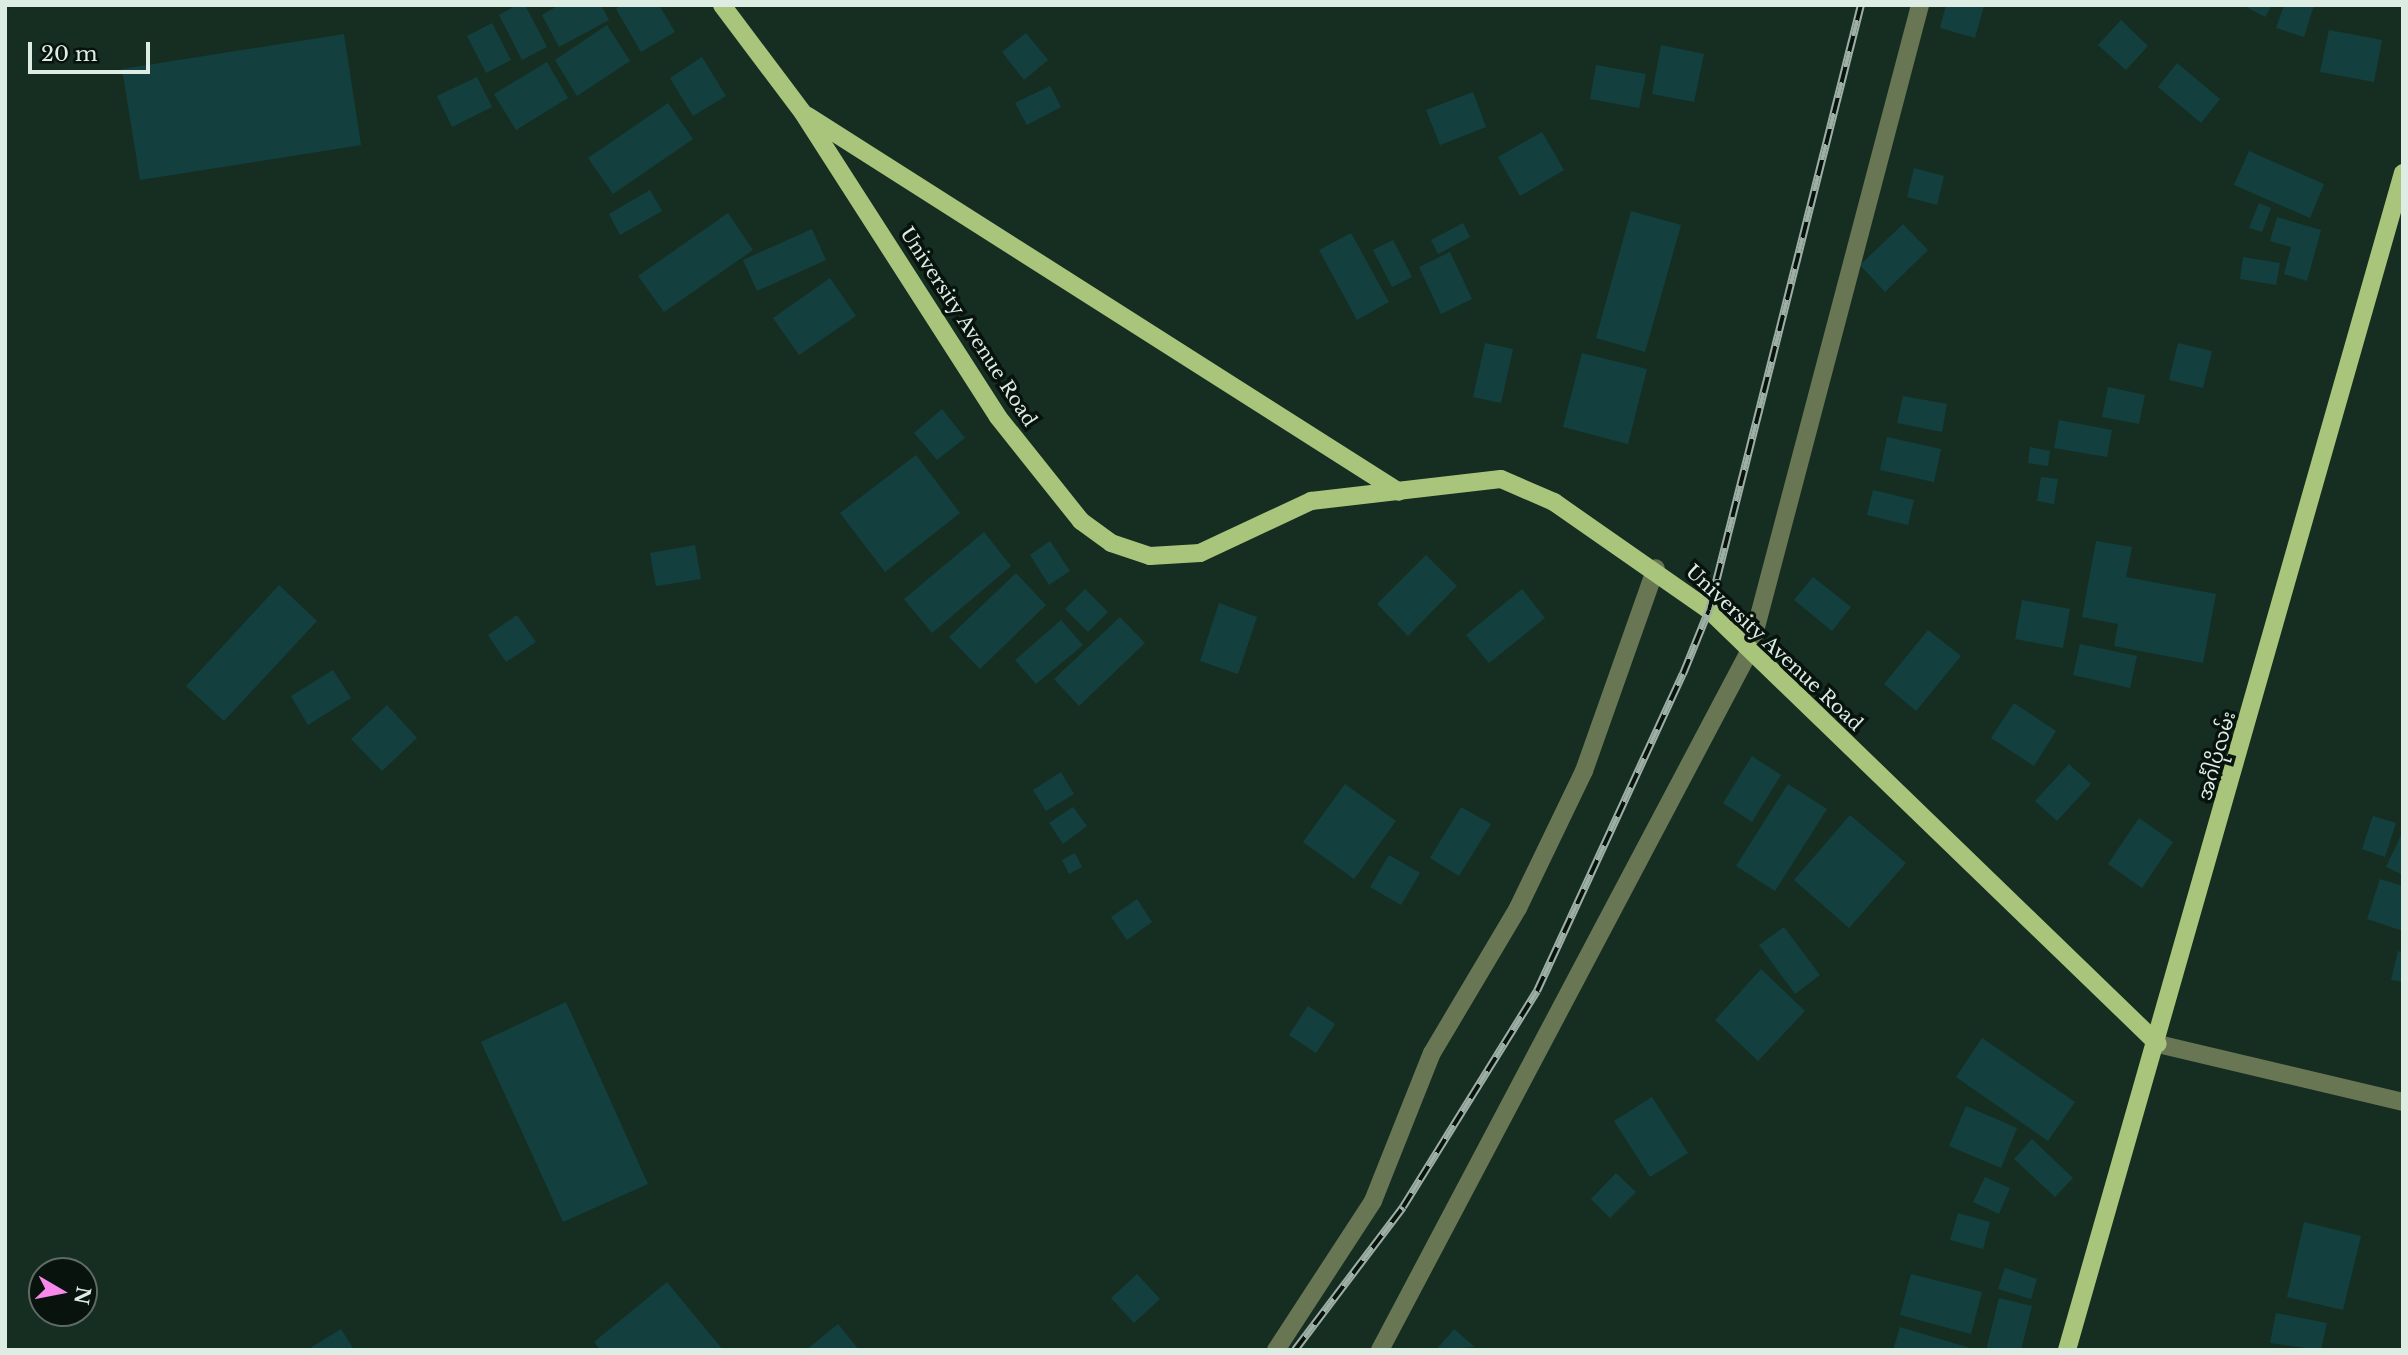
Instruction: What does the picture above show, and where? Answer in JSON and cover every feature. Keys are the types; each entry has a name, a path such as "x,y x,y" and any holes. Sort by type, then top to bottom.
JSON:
{"main road":[{"name":"University Avenue Road","path":"722,5 803,113 998,417 1081,521 1111,543 1150,556 1200,553 1311,501 1501,479 1554,502 1656,568 1750,650 2158,1044"},
{"path":"803,113 1399,492"},
{"name":"အင်္ဂါပိုလမ်း","path":"2067,1350 2158,1044 2403,173"}],"street":[{"path":"1380,1350 1750,650 1920,5"},
{"path":"1276,1350 1373,1201 1432,1053 1524,895 1584,771 1656,568"},
{"path":"2158,1044 2403,1102"}],"building":[{"path":"517,5 525,5 547,47 522,60 499,15"},
{"path":"559,5 601,5 609,20 559,47 542,15"},
{"path":"621,5 659,5 675,32 641,52 616,9"},
{"path":"1946,5 1984,6 1975,38 1940,28"},
{"path":"2243,5 2272,5 2265,17"},
{"path":"2284,5 2314,5 2304,37 2276,28"},
{"path":"2121,20 2148,46 2126,70 2098,45"},
{"path":"492,23 511,60 486,73 467,36"},
{"path":"607,25 630,61 577,96 555,60"},
{"path":"2329,30 2382,40 2374,82 2320,72"},
{"path":"1026,33 1048,60 1024,80 1002,52"},
{"path":"344,34 361,145 140,180 122,69"},
{"path":"1661,45 1704,54 1694,102 1652,94"},
{"path":"702,57 726,96 693,116 670,78"},
{"path":"547,62 568,98 516,130 494,94"},
{"path":"2177,63 2220,99 2201,123 2158,87"},
{"path":"1596,65 1646,74 1639,108 1590,99"},
{"path":"477,77 492,107 452,127 437,96"},
{"path":"1050,86 1061,107 1027,125 1015,103"},
{"path":"1473,92 1486,127 1440,145 1426,110"},
{"path":"668,103 693,139 613,194 588,158"},
{"path":"1542,132 1564,170 1520,196 1498,157"},
{"path":"2249,151 2324,184 2310,218 2234,185"},
{"path":"1914,168 1944,176 1937,205 1907,197"},
{"path":"650,190 662,211 620,235 609,214"},
{"path":"2259,203 2271,208 2262,232 2249,228"},
{"path":"1631,211 1681,225 1645,352 1596,338"},
{"path":"728,213 753,250 664,312 638,276"},
{"path":"2277,217 2321,230 2307,281 2284,274 2291,247 2270,241"},
{"path":"1463,223 1470,237 1438,254 1431,240"},
{"path":"1903,224 1928,250 1885,292 1860,265"},
{"path":"812,229 826,260 757,291 743,260"},
{"path":"1351,233 1389,302 1357,320 1319,250"},
{"path":"1393,240 1412,277 1392,287 1373,250"},
{"path":"1450,252 1472,299 1441,314 1419,267"},
{"path":"2243,257 2280,263 2276,285 2240,279"},
{"path":"830,278 856,316 799,355 773,318"},
{"path":"1485,343 1513,349 1501,403 1473,397"},
{"path":"2178,343 2212,351 2203,388 2169,380"},
{"path":"1582,353 1647,369 1628,444 1563,427"},
{"path":"2108,387 2145,395 2139,424 2102,417"},
{"path":"1903,396 1947,404 1942,432 1897,423"},
{"path":"942,409 965,438 937,460 914,433"},
{"path":"2059,420 2112,430 2107,457 2054,448"},
{"path":"1887,437 1941,449 1934,482 1880,470"},
{"path":"2030,447 2050,451 2048,466 2028,463"},
{"path":"916,455 960,513 885,572 840,513"},
{"path":"2041,477 2058,479 2054,504 2037,501"},
{"path":"1873,490 1914,500 1908,525 1867,515"},
{"path":"984,532 1011,566 932,633 904,599"},
{"path":"1050,541 1070,571 1049,585 1030,555"},
{"path":"2096,541 2132,547 2126,577 2216,594 2203,663 2114,646 2118,624 2082,617"},
{"path":"695,545 701,579 656,586 650,553"},
{"path":"1426,555 1457,586 1408,636 1377,604"},
{"path":"1016,573 1046,605 980,669 949,637"},
{"path":"1813,577 1851,607 1832,631 1794,600"},
{"path":"279,585 317,621 224,721 186,686"},
{"path":"1085,589 1108,612 1088,632 1065,609"},
{"path":"1522,589 1545,618 1489,663 1466,635"},
{"path":"2022,600 2070,609 2063,648 2015,639"},
{"path":"1219,603 1257,617 1238,674 1200,661"},
{"path":"517,615 536,642 506,662 488,635"},
{"path":"1120,617 1145,643 1079,706 1054,679"},
{"path":"1061,620 1083,645 1036,684 1015,660"},
{"path":"1928,630 1961,656 1916,711 1884,684"},
{"path":"2080,644 2137,656 2130,688 2073,675"},
{"path":"333,670 351,698 308,725 291,696"},
{"path":"2014,703 2056,731 2034,766 1991,738"},
{"path":"387,705 417,738 382,771 351,739"},
{"path":"1752,756 1781,775 1752,822 1723,803"},
{"path":"2069,764 2091,784 2057,821 2035,801"},
{"path":"1061,772 1074,794 1046,811 1033,790"},
{"path":"1345,784 1396,821 1354,879 1303,842"},
{"path":"1788,784 1827,809 1775,891 1736,866"},
{"path":"1073,807 1087,826 1063,844 1049,823"},
{"path":"1461,807 1491,824 1459,876 1430,858"},
{"path":"1850,815 1906,863 1849,928 1794,880"},
{"path":"2373,816 2396,823 2385,857 2362,849"},
{"path":"2139,818 2173,842 2142,888 2108,864"},
{"path":"2403,831 2403,875 2386,867"},
{"path":"1075,853 1082,867 1069,874 1062,860"},
{"path":"1389,855 1420,873 1401,905 1370,887"},
{"path":"2380,879 2403,886 2403,931 2367,919"},
{"path":"1137,899 1152,922 1127,940 1111,917"},
{"path":"1784,927 1820,975 1795,994 1759,945"},
{"path":"2398,951 2403,953 2403,982 2391,980"},
{"path":"1761,969 1805,1011 1758,1061 1715,1020"},
{"path":"566,1002 648,1184 563,1222 481,1042"},
{"path":"1308,1006 1335,1024 1316,1053 1289,1035"},
{"path":"1982,1038 2075,1102 2048,1141 1956,1077"},
{"path":"1652,1097 1688,1153 1650,1177 1614,1121"},
{"path":"1966,1106 2017,1128 2001,1168 1949,1146"},
{"path":"2032,1139 2073,1178 2055,1197 2014,1159"},
{"path":"1616,1173 1636,1192 1610,1218 1591,1199"},
{"path":"1985,1177 2010,1188 1999,1214 1973,1202"},
{"path":"1958,1213 1990,1222 1983,1249 1950,1240"},
{"path":"2304,1222 2361,1236 2343,1310 2287,1297"},
{"path":"2005,1268 2037,1279 2031,1299 1998,1289"},
{"path":"1137,1274 1160,1299 1134,1323 1111,1298"},
{"path":"1911,1274 1982,1292 1971,1334 1900,1315"},
{"path":"667,1282 723,1350 600,1350 594,1342"},
{"path":"1999,1298 2032,1306 2021,1350 1986,1350"},
{"path":"2276,1313 2327,1323 2321,1350 2270,1343"},
{"path":"838,1324 859,1350 806,1350"},
{"path":"1900,1327 1970,1348 1893,1350"},
{"path":"341,1329 354,1350 307,1350"},
{"path":"1454,1329 1475,1347 1436,1350"}],"railway":[{"path":"1295,1350 1403,1207 1537,991 1683,674 1709,610 1861,5"}]}
